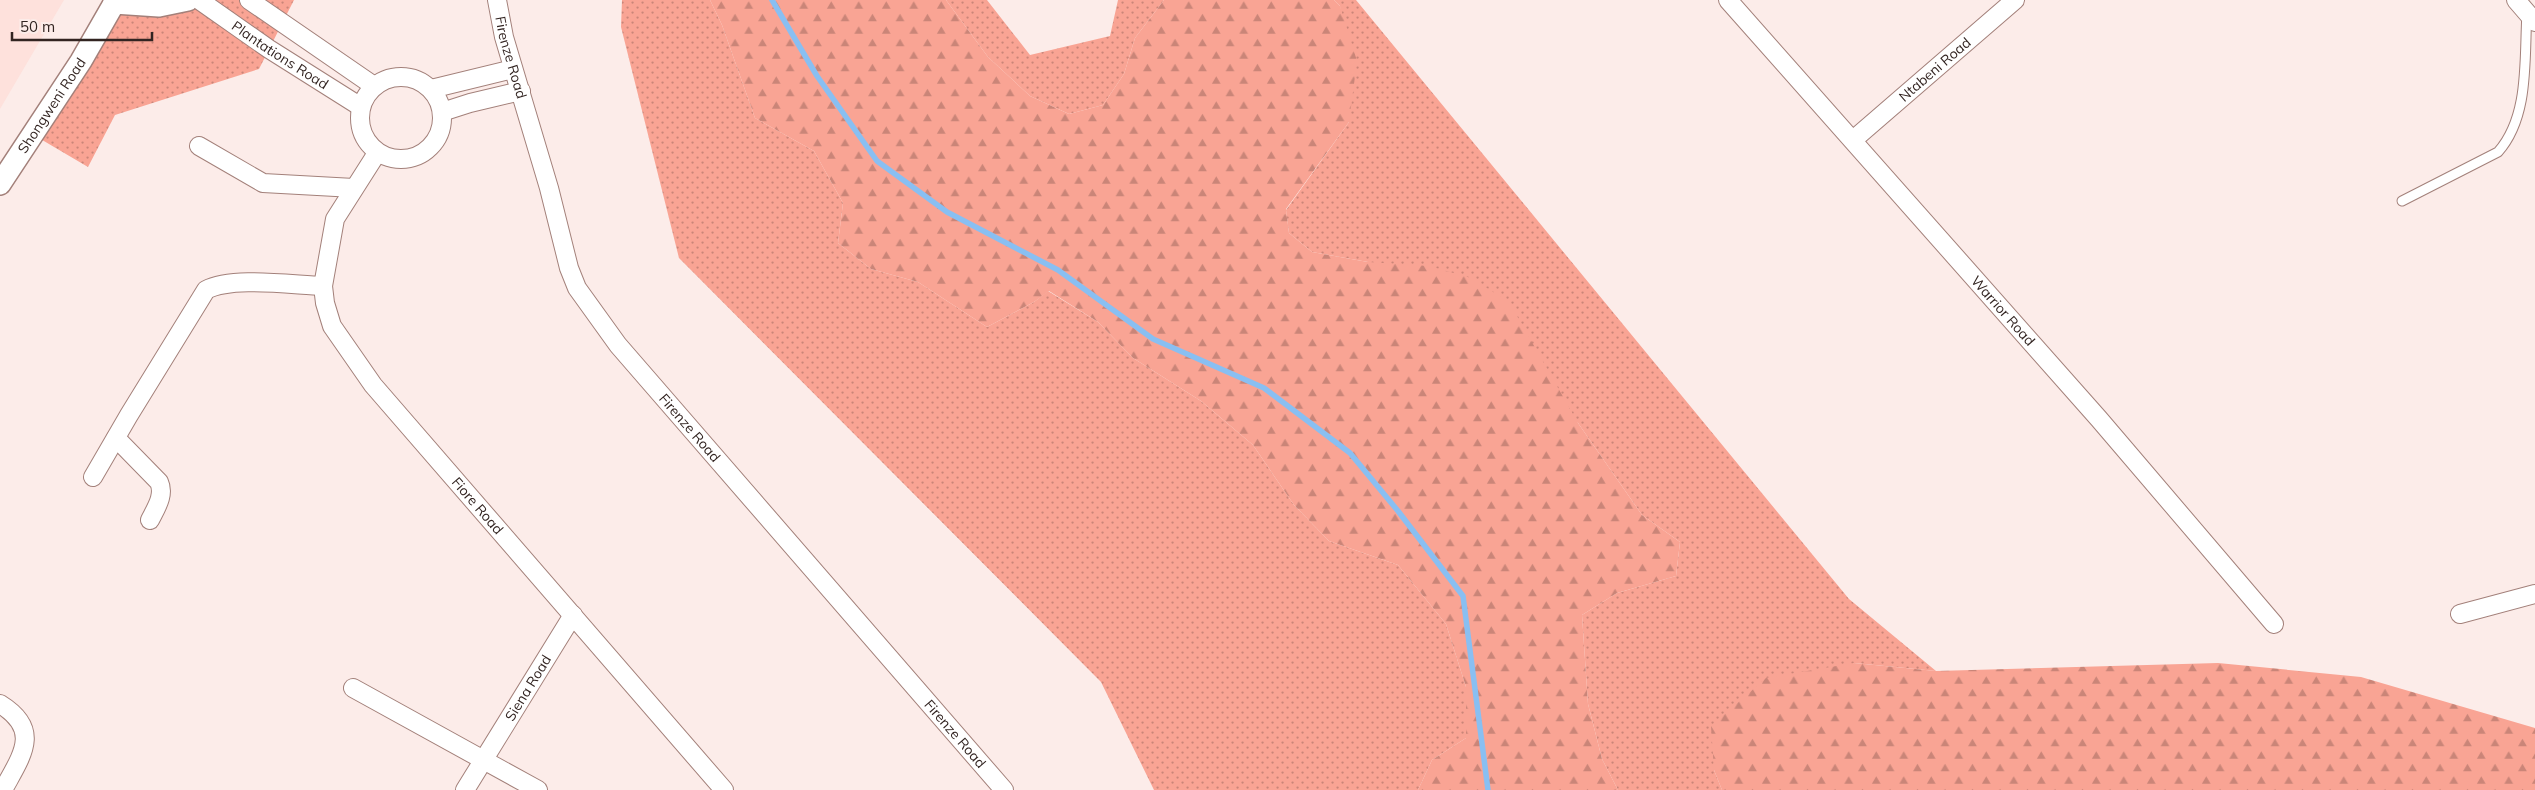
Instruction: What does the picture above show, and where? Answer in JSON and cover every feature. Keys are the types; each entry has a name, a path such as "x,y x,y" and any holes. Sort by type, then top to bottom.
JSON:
{"street":[{"path":"115,2 159,6 188,0"},
{"name":"Plantations Road","path":"199,0 269,49 361,107"},
{"name":"Plantations Road","path":"249,0 374,86"},
{"name":"Firenze Road","path":"497,0 504,37 549,188 569,268 577,288 618,345 1004,790"},
{"name":"Warrior Road","path":"1728,0 2099,419 2274,624"},
{"name":"Ntabeni Road","path":"1853,140 2015,0"},
{"name":"Shongweni Road","path":"0,184 81,61 115,2"},
{"path":"431,89 513,69"},
{"path":"396,77 415,79 431,89 438,99 442,112 440,132 429,149 417,156 404,160 390,158 378,153 368,144 359,120 361,107 374,86 384,80 396,77"},
{"path":"442,112 470,103 521,91"},
{"path":"199,146 263,183 354,188"},
{"name":"Fiore Road","path":"378,153 335,220 323,286 325,303 332,326 363,373 724,790"},
{"path":"93,477 206,290 218,284 235,282 323,286"},
{"path":"116,438 159,482 162,489 161,497 150,520"},
{"path":"2460,614 2535,594"},
{"name":"Siena Road","path":"465,790 573,615"},
{"path":"353,688 482,761 538,790"},
{"path":"0,704 21,720 26,737 23,749 3,790"}],"lane":[{"path":"2402,201 2498,152 2505,144 2518,115 2526,12"}],"shaded area":[{"path":"0,0 64,0 0,109"}],"green space":[{"path":"116,0 294,0 259,69 115,115 88,167 32,134"},
{"path":"622,0 710,0 722,25 755,118 814,151 843,203 838,243 871,269 918,282 987,327 1034,302 1048,291 1098,322 1133,358 1201,401 1253,445 1294,505 1329,541 1398,565 1446,624 1466,687 1466,738 1432,760 1418,790 1154,790 1101,682 679,258 621,27"},
{"path":"710,0 946,0 988,57 1030,96 1069,114 1103,105 1124,74 1135,38 1164,0 1334,0 1340,6 1357,61 1349,122 1286,209 1289,233 1312,252 1368,262 1429,266 1471,278 1509,302 1578,423 1642,515 1680,542 1676,576 1617,593 1582,615 1588,704 1602,759 1618,790 1418,790 1432,760 1466,738 1466,687 1446,624 1398,565 1329,541 1294,505 1253,445 1201,401 1133,358 1098,322 1049,291 1034,302 987,327 918,282 871,269 838,243 843,203 814,151 755,118 722,25"},
{"path":"946,0 987,0 1030,55 1110,36 1118,0 1164,0 1135,38 1124,74 1103,105 1069,114 1030,96 988,57"},
{"path":"1334,0 1356,0 1849,599 1936,671 1854,663 1714,770 1722,790 1618,790 1602,759 1588,704 1582,615 1617,593 1676,576 1680,542 1642,515 1578,423 1368,262 1312,252 1289,233 1286,210 1349,122 1340,6"},
{"path":"1854,663 1936,671 2218,663 2361,677 2535,728 2535,790 1722,790 1714,770 1711,726 1766,678"}],"waterway":[{"path":"772,0 817,76 877,161 947,212 1058,270 1153,339 1264,388 1350,453 1398,511 1463,596 1488,790"}]}
